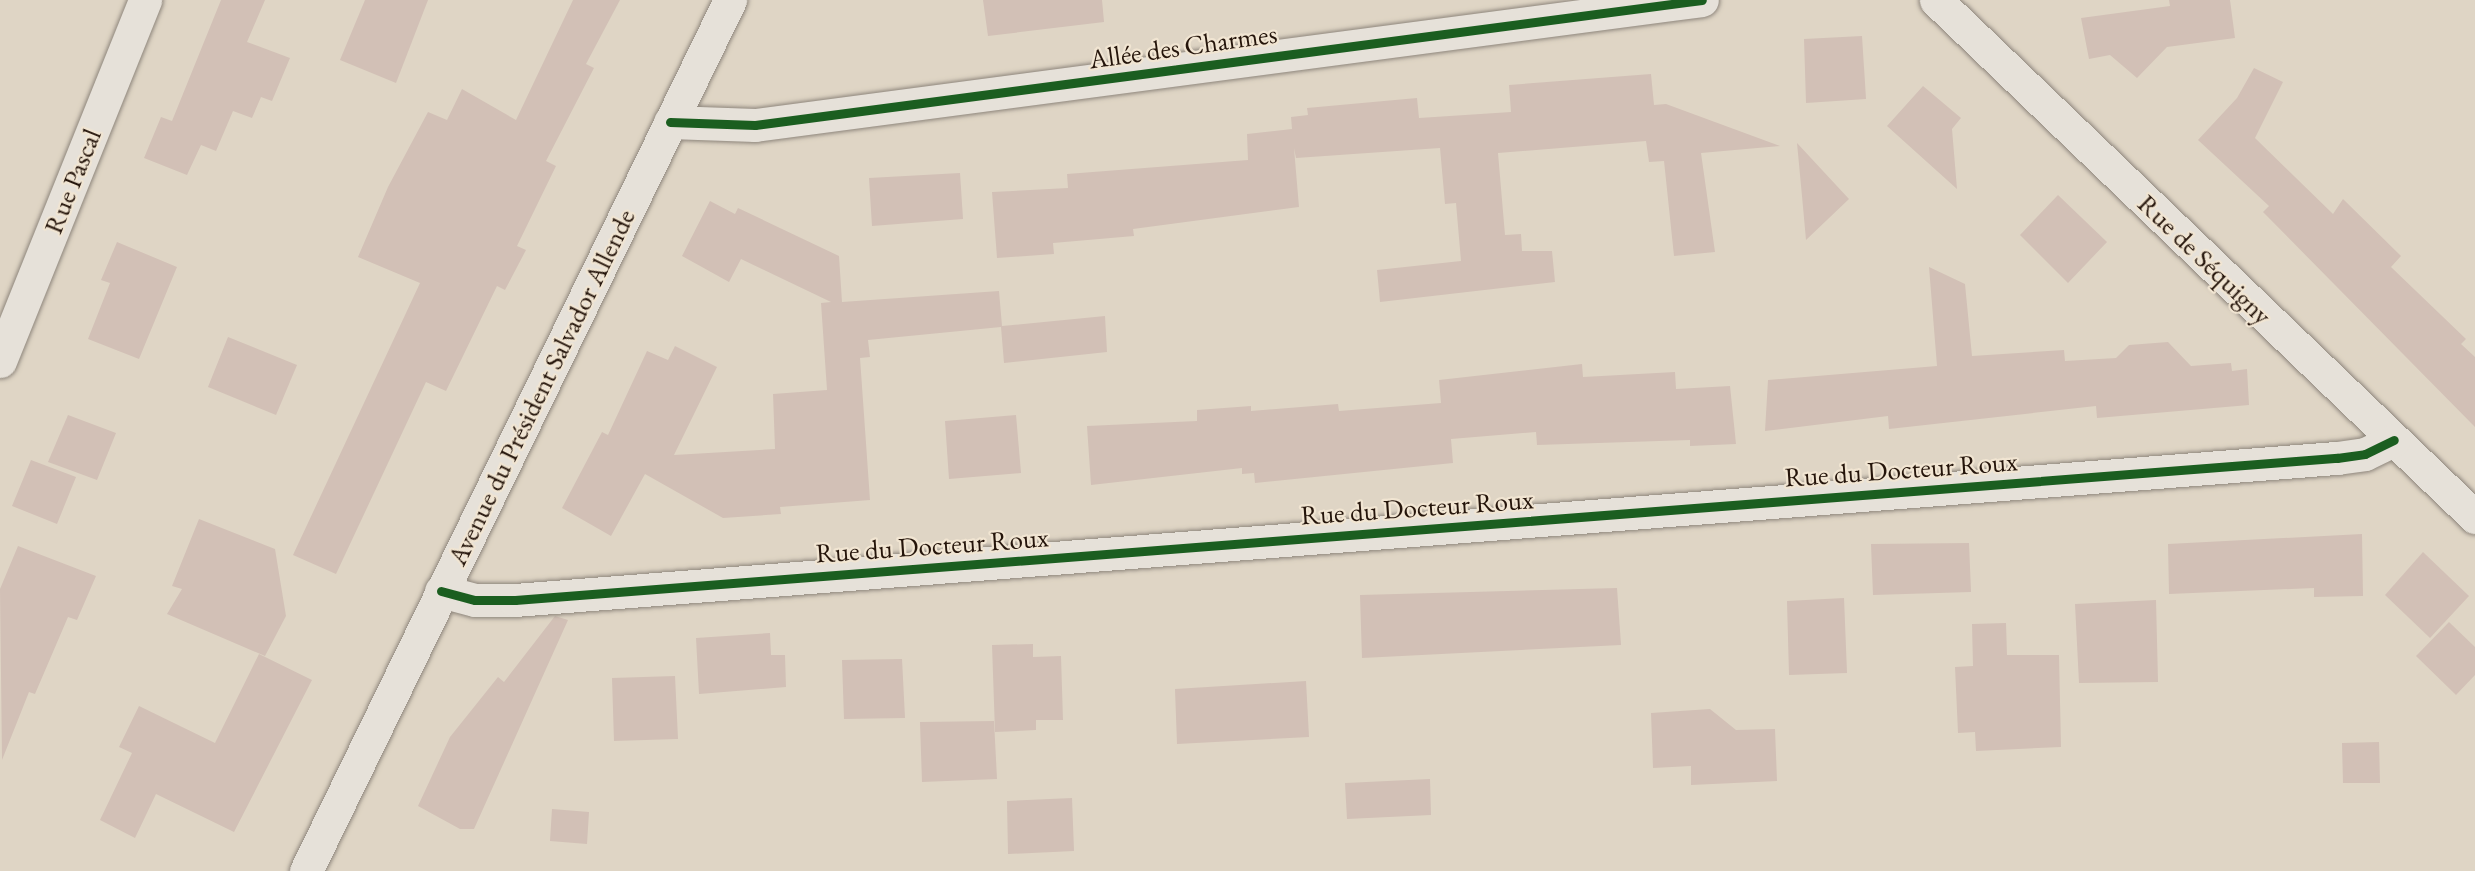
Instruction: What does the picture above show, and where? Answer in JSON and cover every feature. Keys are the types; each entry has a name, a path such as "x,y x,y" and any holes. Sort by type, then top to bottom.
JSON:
{"street":[{"name":"Rue Pascal","path":"0,361 145,0"},
{"name":"Avenue du Président Salvador Allende","path":"306,871 730,0"},
{"name":"Allée des Charmes","path":"670,122 755,125 1702,0"},
{"name":"Rue de Séquigny","path":"1936,0 2475,518"},
{"name":"Rue du Docteur Roux","path":"441,591 475,600 562,596 2337,458 2365,454 2394,440"}],"building":[{"path":"221,0 265,0 247,42 290,58 272,101 261,97 252,118 233,111 216,151 201,145 187,175 144,158 161,117 172,121"},
{"path":"365,0 428,0 396,83 340,60"},
{"path":"573,0 620,0 586,64 594,68 546,161 556,166 517,246 526,250 505,290 497,286 446,391 426,382 336,574 293,555 420,283 358,257 388,187 428,112 447,120 462,89 516,120"},
{"path":"983,0 1102,0 1104,22 988,36"},
{"path":"2169,0 2230,0 2235,38 2167,47 2137,78 2110,55 2089,59 2081,18 2170,6"},
{"path":"1862,36 1866,99 1806,103 1804,39"},
{"path":"2254,68 2283,82 2255,138 2333,214 2343,199 2401,256 2391,267 2466,339 2461,344 2475,357 2475,427 2263,212 2269,206 2198,140 2237,98"},
{"path":"1651,74 1654,105 1666,104 1780,146 1701,153 1715,252 1674,256 1664,161 1649,162 1646,141 1498,153 1505,235 1521,234 1522,251 1552,251 1555,282 1380,302 1377,270 1461,261 1456,203 1445,204 1440,148 1296,158 1294,148 1299,207 1133,229 1134,236 1053,243 1054,254 997,258 992,192 1068,188 1067,174 1248,160 1247,134 1292,129 1291,117 1308,115 1307,108 1417,98 1419,118 1511,112 1509,85"},
{"path":"1923,86 1961,118 1952,129 1957,189 1887,126"},
{"path":"1797,143 1849,199 1806,240 1803,207"},
{"path":"960,173 963,219 872,226 869,178"},
{"path":"2058,195 2107,242 2068,283 2020,235"},
{"path":"710,201 735,214 738,208 839,256 842,302 999,291 1002,326 1105,316 1107,352 1004,363 1001,327 868,340 870,357 860,358 870,500 780,507 781,514 723,518 645,474 611,536 562,508 602,432 608,435 647,351 668,360 675,346 717,367 674,455 775,449 773,394 827,390 821,303 831,302 741,259 729,282 682,256"},
{"path":"117,242 177,267 139,359 88,339 110,283 101,280"},
{"path":"1929,267 1965,284 1972,356 2064,350 2065,361 2116,358 2129,345 2168,342 2191,366 2231,363 2232,371 2247,369 2249,405 2097,418 2096,406 1889,429 1888,416 1765,431 1768,380 1937,366"},
{"path":"228,337 297,365 276,415 208,387"},
{"path":"1582,364 1583,377 1675,372 1676,389 1730,386 1736,444 1690,446 1690,440 1537,445 1536,432 1451,439 1453,463 1255,483 1254,473 1242,474 1242,468 1091,485 1087,426 1197,421 1197,410 1251,406 1251,411 1338,404 1339,411 1441,403 1439,380"},
{"path":"68,415 116,433 97,480 48,462"},
{"path":"1016,415 1021,473 949,479 945,421"},
{"path":"31,460 76,477 57,524 12,506"},
{"path":"199,519 275,549 286,616 265,656 167,614 182,589 172,586"},
{"path":"2362,534 2363,596 2314,597 2314,588 2169,594 2168,544"},
{"path":"1969,543 1971,592 1873,595 1871,544"},
{"path":"18,546 96,576 77,620 68,617 35,694 29,692 2,760 0,589"},
{"path":"2423,552 2469,596 2430,638 2385,595"},
{"path":"1617,588 1621,645 1362,658 1360,595"},
{"path":"1844,598 1847,673 1789,675 1787,601"},
{"path":"2156,600 2158,682 2079,683 2075,604"},
{"path":"555,616 568,620 474,829 460,829 418,806 450,737 498,677 504,682"},
{"path":"2449,622 2475,647 2475,675 2456,695 2416,656"},
{"path":"2006,623 2007,655 2059,655 2061,747 1976,751 1975,732 1958,733 1955,667 1973,666 1972,624"},
{"path":"770,633 771,655 785,655 786,687 699,694 696,638"},
{"path":"1033,644 1033,657 1061,656 1063,720 1036,720 1036,730 995,732 992,645"},
{"path":"259,654 312,680 234,832 156,794 135,838 100,820 132,753 119,747 139,706 215,743"},
{"path":"902,659 905,718 844,719 842,660"},
{"path":"675,676 678,739 614,741 612,678"},
{"path":"1306,681 1309,737 1177,744 1175,689"},
{"path":"1710,709 1736,730 1775,729 1777,781 1691,785 1691,766 1653,768 1651,713"},
{"path":"994,721 997,779 922,782 920,722"},
{"path":"2379,742 2380,783 2343,783 2342,743"},
{"path":"1430,779 1431,815 1347,819 1345,783"},
{"path":"1072,798 1074,851 1008,854 1007,801"},
{"path":"552,809 589,812 587,844 550,841"}],"cycle path":[{"path":"670,122 755,125 1702,0"},
{"path":"441,591 475,600 515,600 2337,458 2365,454 2394,440"}]}
